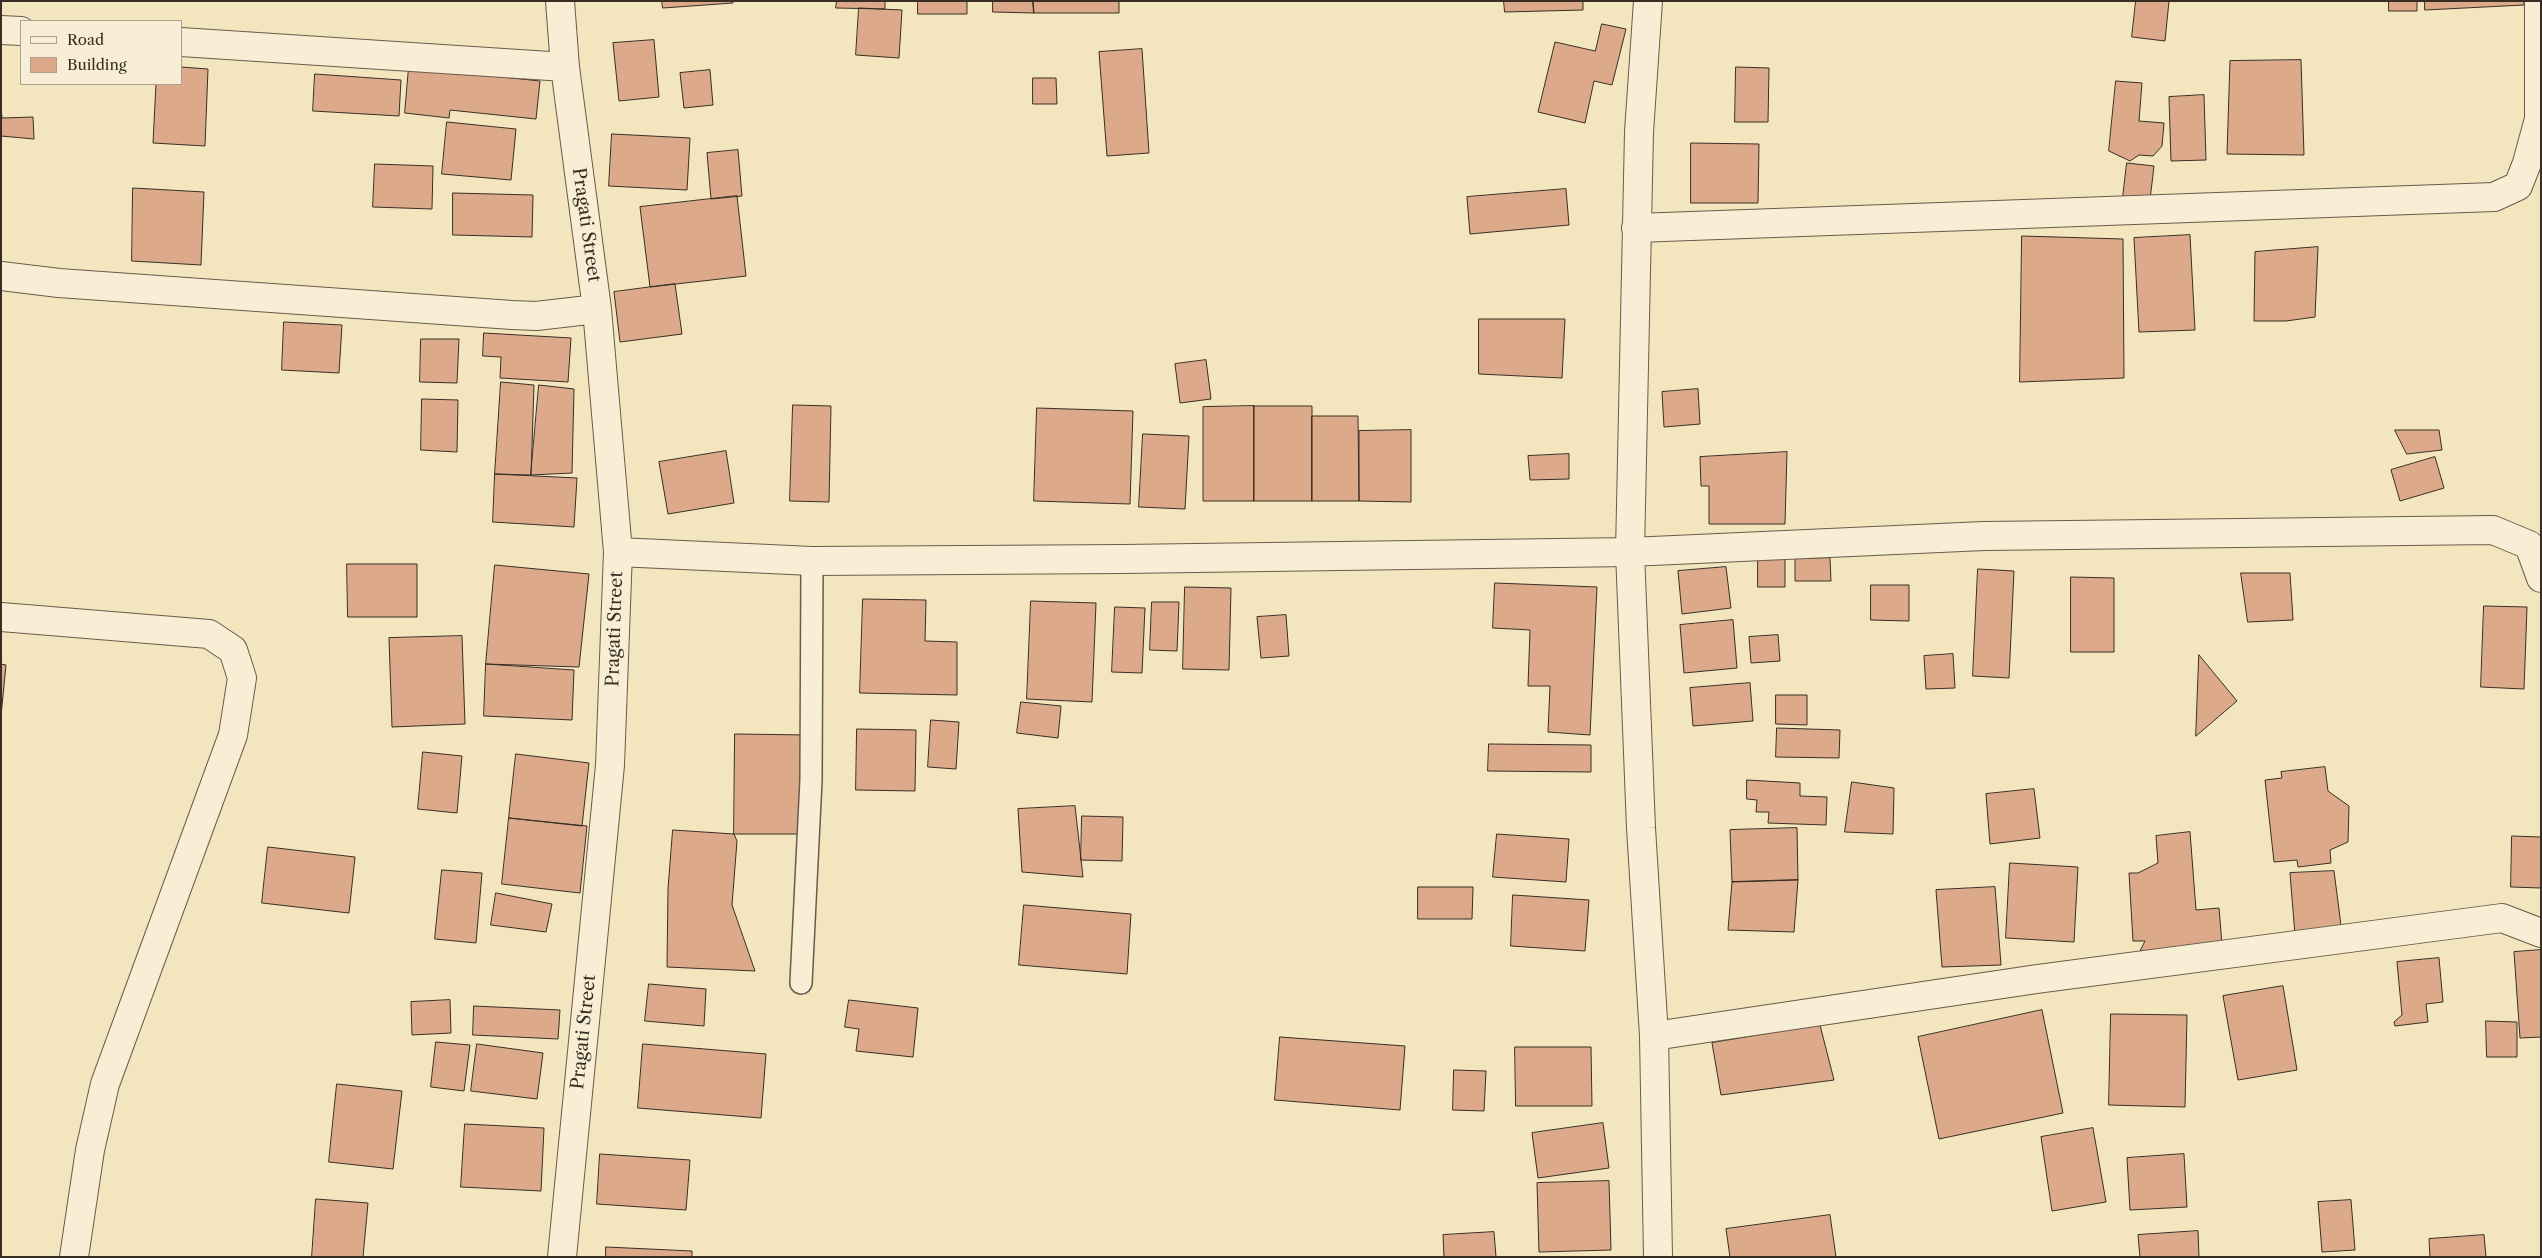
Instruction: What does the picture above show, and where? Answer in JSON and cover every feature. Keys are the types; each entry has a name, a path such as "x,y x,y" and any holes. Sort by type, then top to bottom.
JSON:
{"street":[{"name":"Pragati Street","path":"560,1 565,67 597,309 618,552 610,765 562,1257"},
{"path":"1648,1 1638,132 1630,552 1641,828 1654,1036 1658,1257"},
{"path":"1636,228 2494,197 2518,186 2527,163 2539,119 2539,1"},
{"path":"1,30 20,31"},
{"path":"182,42 565,67"},
{"path":"1,276 60,283 512,315 536,316 597,309"},
{"path":"618,552 812,561 1113,559 1630,552 1984,536 2492,530 2529,545 2541,578"},
{"path":"1,617 209,634 233,650 242,678 232,735 105,1084 90,1150 74,1257"},
{"path":"1654,1036 2037,979 2502,918 2541,933"}],"lane":[{"path":"801,982 811,780 812,561"}],"building":[{"path":"662,1 733,1 733,3 663,8"},
{"path":"837,1 885,1 885,9 836,8"},
{"path":"918,1 967,1 967,14 918,14"},
{"path":"993,1 1033,1 1034,13 993,12"},
{"path":"1033,1 1119,1 1119,13 1034,13"},
{"path":"1504,1 1583,1 1583,10 1505,12"},
{"path":"2136,1 2169,1 2165,41 2132,37"},
{"path":"2389,1 2417,1 2417,11 2389,11"},
{"path":"2425,1 2524,1 2524,5 2425,10"},
{"path":"859,8 902,10 899,58 856,55"},
{"path":"1602,24 1626,29 1612,85 1594,81 1585,123 1538,112 1555,42 1595,51"},
{"path":"654,40 659,97 619,101 613,43"},
{"path":"1142,49 1149,153 1107,156 1099,52"},
{"path":"2301,60 2304,155 2227,154 2230,61"},
{"path":"182,67 208,69 205,146 153,143 156,85 182,85"},
{"path":"409,67 540,81 536,119 450,110 449,118 405,113"},
{"path":"1736,67 1769,68 1768,122 1735,122"},
{"path":"710,70 713,105 684,108 680,73"},
{"path":"315,74 401,80 399,116 313,111"},
{"path":"1033,78 1056,78 1057,104 1033,104"},
{"path":"2116,81 2142,83 2139,121 2164,123 2162,146 2153,156 2139,155 2130,161 2109,151"},
{"path":"2204,95 2206,160 2171,161 2169,97"},
{"path":"1,107 2,118 33,117 34,139 1,136"},
{"path":"447,122 516,129 511,180 442,174"},
{"path":"612,134 690,138 687,190 609,186"},
{"path":"1691,143 1759,144 1758,203 1691,203"},
{"path":"738,150 742,196 711,199 707,153"},
{"path":"2127,163 2154,166 2150,200 2123,197"},
{"path":"375,164 433,166 432,209 373,207"},
{"path":"133,188 204,192 201,265 132,261"},
{"path":"1566,189 1569,225 1470,234 1467,197"},
{"path":"453,193 533,195 532,237 453,235"},
{"path":"737,196 746,276 650,287 640,207"},
{"path":"2190,235 2195,330 2139,332 2134,238"},
{"path":"2022,236 2123,239 2124,378 2020,382"},
{"path":"2318,247 2315,317 2286,321 2254,321 2255,252"},
{"path":"675,284 682,334 620,342 614,292"},
{"path":"1479,319 1565,319 1562,378 1479,374"},
{"path":"284,322 342,325 339,373 282,370"},
{"path":"484,333 571,338 568,382 500,378 501,357 483,356"},
{"path":"421,339 459,339 457,383 420,382"},
{"path":"1206,360 1211,399 1180,403 1175,364"},
{"path":"501,382 534,385 531,475 495,474"},
{"path":"539,385 574,389 572,473 531,475"},
{"path":"1698,389 1700,424 1664,427 1662,392"},
{"path":"422,399 458,400 457,452 421,450"},
{"path":"793,405 831,406 829,502 790,501"},
{"path":"1254,406 1312,406 1312,501 1254,501"},
{"path":"1254,406 1254,501 1203,501 1203,407"},
{"path":"1037,408 1133,411 1130,504 1034,501"},
{"path":"1312,416 1358,416 1359,501 1312,501"},
{"path":"1411,430 1411,502 1359,501 1359,431"},
{"path":"2395,430 2439,430 2442,450 2407,454"},
{"path":"1143,434 1189,436 1185,509 1139,507"},
{"path":"726,451 734,503 668,514 659,462"},
{"path":"1787,452 1785,524 1709,524 1709,486 1701,486 1700,457"},
{"path":"1569,454 1569,479 1530,480 1528,456"},
{"path":"2435,457 2444,488 2400,501 2391,470"},
{"path":"495,474 577,478 574,527 493,522"},
{"path":"1758,555 1785,555 1785,587 1758,587"},
{"path":"1830,558 1831,581 1795,581 1795,559"},
{"path":"347,564 417,564 417,617 348,617"},
{"path":"495,565 589,574 579,667 486,664"},
{"path":"1726,567 1731,608 1682,614 1678,571"},
{"path":"1978,569 2014,571 2009,678 1973,676"},
{"path":"2241,573 2290,573 2293,620 2248,622"},
{"path":"2071,577 2114,578 2114,652 2071,652"},
{"path":"1495,583 1597,587 1590,735 1548,732 1550,686 1528,686 1530,630 1493,628"},
{"path":"1871,585 1909,585 1909,621 1871,620"},
{"path":"1185,587 1231,588 1229,670 1183,669"},
{"path":"863,599 926,600 925,641 957,642 957,695 860,693"},
{"path":"1031,601 1096,603 1092,702 1027,699"},
{"path":"1152,602 1179,602 1177,651 1150,650"},
{"path":"2484,606 2527,607 2524,689 2481,687"},
{"path":"1115,607 1145,608 1142,673 1112,672"},
{"path":"1286,615 1289,656 1261,658 1257,617"},
{"path":"1733,620 1737,668 1684,673 1680,625"},
{"path":"1778,635 1780,661 1751,663 1749,637"},
{"path":"462,636 465,724 392,727 389,638"},
{"path":"1953,654 1955,688 1926,689 1924,656"},
{"path":"2199,655 2237,701 2196,736"},
{"path":"1,664 6,665 1,716"},
{"path":"486,664 574,670 572,720 484,716"},
{"path":"1750,683 1753,721 1693,726 1690,688"},
{"path":"1776,695 1807,695 1807,725 1776,724"},
{"path":"1021,702 1061,706 1058,738 1017,733"},
{"path":"931,720 959,722 956,769 928,767"},
{"path":"1777,728 1840,730 1839,758 1776,757"},
{"path":"857,729 916,730 915,791 856,790"},
{"path":"735,734 809,735 808,834 734,834"},
{"path":"1489,744 1591,745 1591,772 1488,771"},
{"path":"423,752 462,756 457,813 418,809"},
{"path":"516,754 589,763 582,826 509,818"},
{"path":"2325,767 2328,791 2349,806 2348,842 2330,850 2331,863 2298,867 2297,860 2274,862 2265,780 2282,778 2281,772"},
{"path":"1747,780 1800,783 1800,796 1827,797 1826,825 1768,823 1769,812 1756,812 1757,800 1747,799"},
{"path":"1852,782 1894,788 1893,834 1845,832"},
{"path":"2034,789 2040,838 1990,844 1986,794"},
{"path":"1075,806 1083,877 1022,872 1018,809"},
{"path":"1082,816 1123,817 1122,861 1081,860"},
{"path":"509,818 587,826 580,893 502,884"},
{"path":"1797,828 1798,880 1732,882 1730,830"},
{"path":"673,830 734,834 737,841 732,905 755,971 667,967 668,889"},
{"path":"2190,832 2196,910 2219,908 2222,945 2140,951 2145,941 2133,941 2129,873 2138,873 2158,863 2156,836"},
{"path":"1497,834 1569,839 1566,882 1493,877"},
{"path":"2512,836 2541,837 2541,888 2511,887"},
{"path":"268,847 355,857 349,913 262,903"},
{"path":"2010,863 2078,867 2074,942 2006,938"},
{"path":"442,870 482,873 476,943 435,939"},
{"path":"2334,871 2342,933 2295,935 2290,873"},
{"path":"1798,880 1794,932 1728,930 1732,882"},
{"path":"1418,887 1473,887 1472,919 1418,919"},
{"path":"1995,887 2001,965 1942,967 1936,890"},
{"path":"496,893 552,904 546,932 491,925"},
{"path":"1513,895 1589,900 1585,951 1511,946"},
{"path":"1024,905 1131,914 1127,974 1019,965"},
{"path":"2541,950 2541,1037 2520,1038 2514,952"},
{"path":"2439,958 2443,1002 2426,1004 2428,1022 2395,1026 2394,1022 2402,1015 2397,962"},
{"path":"649,984 706,989 704,1026 645,1021"},
{"path":"2283,986 2297,1070 2238,1080 2223,996"},
{"path":"450,1000 451,1033 412,1035 411,1002"},
{"path":"849,1000 918,1008 913,1057 856,1051 859,1029 845,1027"},
{"path":"474,1006 560,1010 558,1039 473,1035"},
{"path":"2042,1010 2063,1113 1939,1139 1918,1037"},
{"path":"2111,1014 2187,1015 2185,1107 2109,1105"},
{"path":"2486,1021 2517,1022 2517,1057 2487,1057"},
{"path":"1820,1025 1834,1080 1721,1095 1712,1043"},
{"path":"1280,1037 1405,1046 1400,1110 1275,1100"},
{"path":"436,1042 470,1045 464,1091 431,1087"},
{"path":"477,1044 543,1053 537,1099 471,1091"},
{"path":"643,1044 766,1054 761,1118 638,1108"},
{"path":"1515,1047 1591,1047 1592,1106 1516,1106"},
{"path":"1454,1070 1486,1071 1484,1111 1453,1110"},
{"path":"337,1084 402,1091 393,1169 329,1162"},
{"path":"1603,1123 1609,1168 1538,1178 1532,1133"},
{"path":"465,1124 544,1128 541,1191 461,1187"},
{"path":"2093,1128 2106,1202 2052,1211 2041,1137"},
{"path":"600,1154 690,1160 686,1210 597,1204"},
{"path":"2184,1154 2187,1207 2130,1210 2127,1158"},
{"path":"1609,1181 1611,1250 1539,1252 1537,1183"},
{"path":"316,1199 368,1203 363,1257 312,1257"},
{"path":"2351,1200 2355,1250 2322,1252 2318,1202"},
{"path":"1830,1215 1836,1257 1730,1257 1726,1229"},
{"path":"2198,1231 2199,1257 2140,1257 2138,1235"},
{"path":"1494,1232 1496,1257 1444,1257 1443,1235"},
{"path":"2484,1235 2486,1257 2430,1257 2429,1239"},
{"path":"606,1247 692,1251 692,1257 606,1257"}]}
